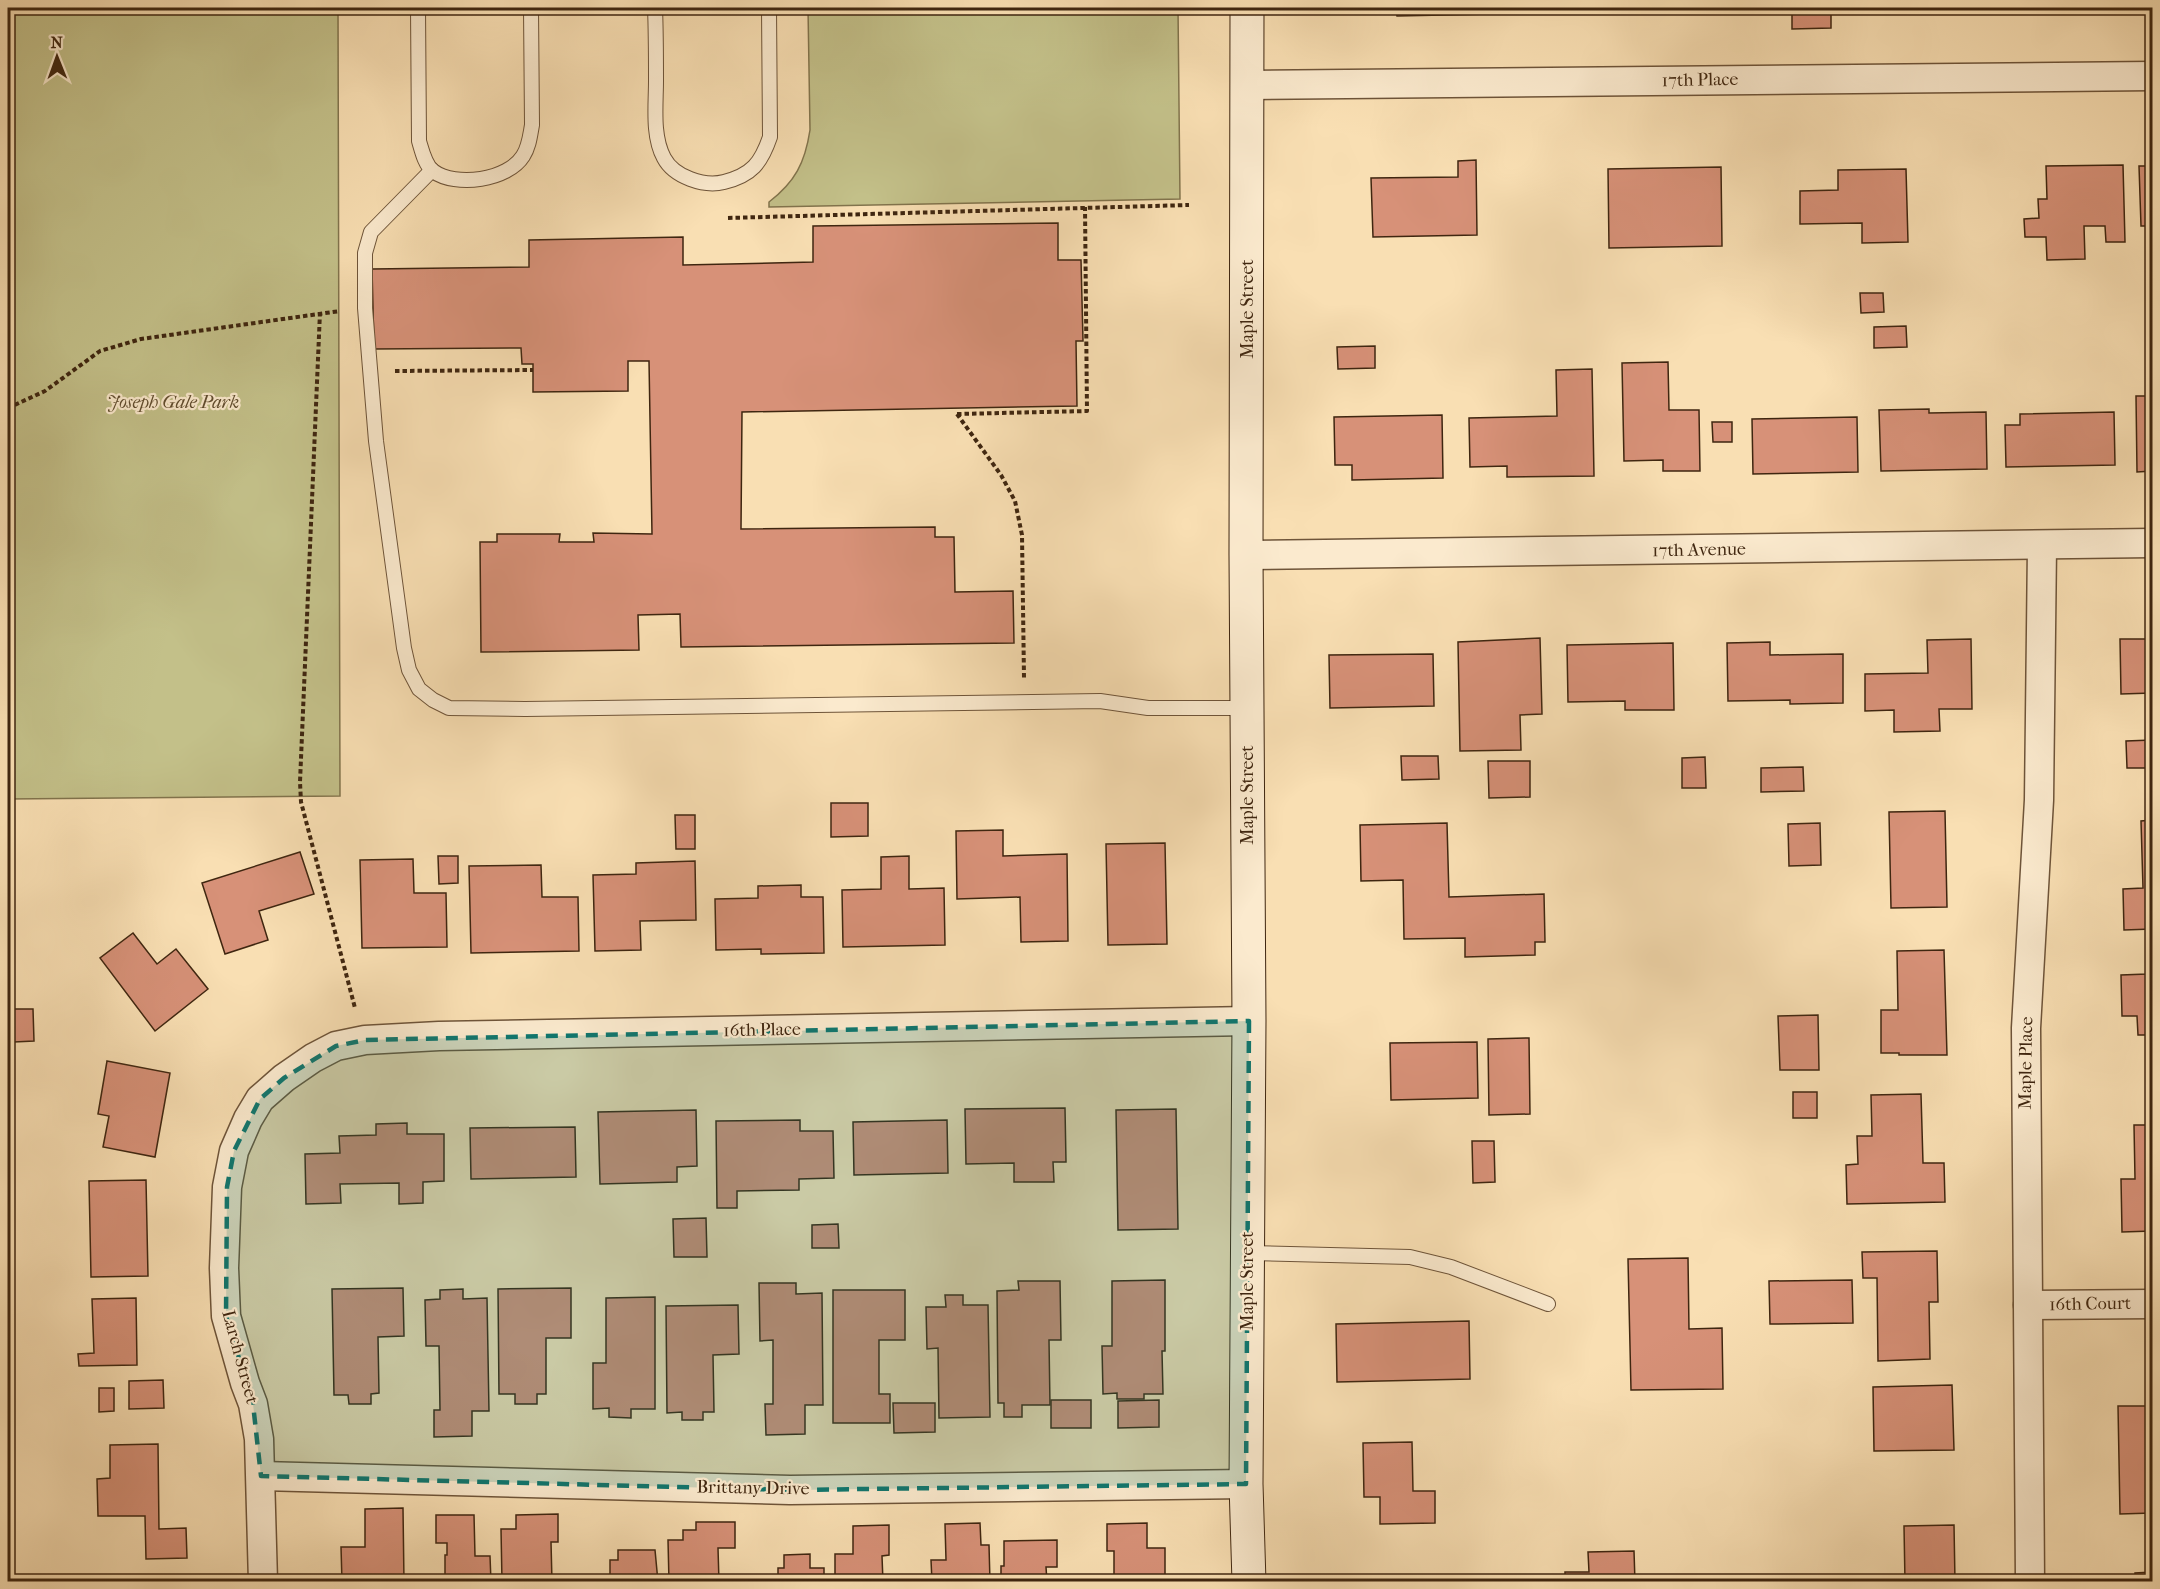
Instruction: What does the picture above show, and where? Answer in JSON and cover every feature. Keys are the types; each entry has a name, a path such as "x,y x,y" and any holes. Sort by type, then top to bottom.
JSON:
{"street":[{"name":"Maple Street","path":"1248,8 1246,555 1249,1021 1246,1484 1249,1581"},
{"name":"17th Place","path":"1248,85 2152,76"},
{"name":"17th Avenue","path":"1246,555 2152,543"},
{"name":"Maple Place","path":"2030,1581 2026,1028 2039,800 2042,546"},
{"name":"16th Place","path":"284,1078 336,1046 365,1040 439,1036 1249,1021"},
{"name":"Larch Street","path":"263,1581 259,1439 253,1404 226,1316 224,1268 227,1187 234,1151 248,1119 260,1099 284,1078"},
{"name":"16th Court","path":"2028,1305 2152,1304"},
{"name":"Brittany Drive","path":"261,1476 790,1490 1246,1484"}],"lane":[{"path":"418,8 419,141 424,158 432,170 463,180 485,179 506,173 524,155 532,125 531,8"},
{"path":"655,8 656,129 663,158 672,169 702,183 721,183 737,178 751,171 764,155 770,136 769,8"},
{"path":"432,170 371,232 365,253 365,308 376,441 404,648 409,670 419,689 433,700 449,708 525,709 1100,701 1148,708 1247,708"},
{"path":"1248,1253 1410,1257 1451,1267 1548,1304"}],"path":[{"path":"728,218 1190,205"},
{"path":"1024,678 1022,535 1016,501 970,429 957,414 1087,411 1085,207"},
{"path":"8,408 45,391 100,351 114,346 141,339 320,312 301,802 350,992 365,1040"},
{"path":"370,370 533,370"}],"highlighted area":[{"path":"1249,1021 1246,1484 790,1490 261,1476 253,1404 226,1316 227,1187 234,1151 260,1099 284,1078 336,1046 365,1040"}],"green space":[{"name":"Joseph Gale Park","path":"8,8 338,8 340,796 8,799"},
{"path":"808,8 1178,8 1180,199 769,207 769,202 786,187 797,171 808,142 810,130"}],"building":[{"path":"1396,8 1538,9 1491,10 1491,14 1397,16"},
{"path":"1602,8 1639,8 1639,11 1602,12"},
{"path":"1792,8 1831,8 1831,28 1792,29"},
{"path":"1871,8 1932,8 1932,10 1871,11"},
{"path":"1476,160 1477,235 1373,237 1371,178 1458,177 1458,161"},
{"path":"2123,165 2125,242 2106,242 2105,226 2084,226 2085,259 2047,260 2046,237 2025,237 2024,219 2039,218 2038,199 2047,199 2046,166"},
{"path":"2139,166 2152,166 2152,226 2141,226"},
{"path":"1721,167 1722,246 1609,248 1608,169"},
{"path":"1906,169 1908,242 1862,243 1862,223 1800,224 1800,191 1838,190 1838,170"},
{"path":"1058,223 1058,260 1081,260 1083,341 1076,341 1077,406 742,412 741,529 935,527 935,537 954,537 955,592 1013,591 1014,643 681,647 680,614 638,615 639,650 481,652 480,542 497,542 497,534 560,534 559,542 594,542 593,533 652,534 649,361 628,361 628,391 533,392 533,364 522,364 521,348 374,349 372,269 529,267 529,240 683,237 683,265 813,262 813,226"},
{"path":"1860,293 1883,293 1884,312 1861,313"},
{"path":"1906,326 1907,347 1874,348 1874,327"},
{"path":"1375,346 1375,368 1338,369 1337,347"},
{"path":"1668,362 1669,410 1699,410 1700,471 1663,471 1663,460 1624,461 1622,363"},
{"path":"1592,369 1594,476 1507,477 1507,466 1470,467 1469,418 1557,416 1556,370"},
{"path":"2136,396 2152,396 2152,471 2137,472"},
{"path":"1929,409 1929,413 1986,412 1987,469 1881,471 1879,410"},
{"path":"2114,412 2115,465 2006,467 2005,425 2020,425 2020,414"},
{"path":"1442,415 1443,478 1352,480 1352,465 1335,465 1334,417"},
{"path":"1857,417 1858,472 1753,474 1752,419"},
{"path":"1712,422 1732,422 1732,442 1713,442"},
{"path":"1540,638 1542,714 1520,715 1521,750 1460,751 1458,642"},
{"path":"1971,639 1972,709 1939,709 1940,731 1894,732 1894,710 1865,711 1865,674 1928,673 1927,640"},
{"path":"2120,639 2152,639 2152,693 2121,694"},
{"path":"1770,642 1770,655 1843,654 1843,703 1790,704 1790,700 1728,701 1727,643"},
{"path":"1673,643 1674,710 1625,710 1625,701 1568,702 1567,645"},
{"path":"1433,654 1434,706 1330,708 1329,655"},
{"path":"2152,740 2152,768 2127,768 2126,741"},
{"path":"1401,756 1438,756 1439,779 1402,780"},
{"path":"1705,757 1706,788 1682,788 1682,758"},
{"path":"1488,761 1530,761 1530,797 1489,798"},
{"path":"1803,767 1804,791 1761,792 1761,768"},
{"path":"831,803 868,803 868,836 831,837"},
{"path":"1945,811 1947,907 1891,908 1889,812"},
{"path":"675,815 695,815 695,849 676,849"},
{"path":"2152,820 2152,929 2124,930 2123,889 2143,888 2141,821"},
{"path":"1447,823 1449,897 1544,894 1545,942 1535,942 1535,955 1465,957 1465,938 1404,939 1403,880 1361,881 1360,825"},
{"path":"1820,823 1821,865 1789,866 1788,824"},
{"path":"1003,830 1003,856 1067,854 1068,941 1021,942 1020,897 957,899 956,831"},
{"path":"1165,843 1167,944 1108,945 1106,844"},
{"path":"300,852 314,894 259,911 268,940 225,954 202,883"},
{"path":"438,856 458,856 458,883 439,884"},
{"path":"909,856 909,889 944,888 945,945 843,947 842,890 881,889 881,857"},
{"path":"413,859 414,893 446,893 447,947 362,948 360,860"},
{"path":"695,861 696,920 640,921 641,950 595,951 593,875 636,874 636,863"},
{"path":"541,865 542,897 578,897 579,951 471,953 469,866"},
{"path":"801,885 801,897 823,897 824,953 761,954 761,949 716,950 715,899 758,898 758,886"},
{"path":"133,933 157,964 176,949 208,989 155,1031 100,958"},
{"path":"1944,950 1947,1055 1881,1053 1881,1010 1898,1010 1897,951"},
{"path":"2147,959 2152,959 2152,1083 2149,1083 2148,1035 2138,1035 2137,1016 2122,1016 2121,975 2147,974"},
{"path":"13,1009 33,1009 34,1041 14,1042"},
{"path":"1818,1015 1819,1070 1780,1070 1778,1016"},
{"path":"1529,1038 1530,1114 1489,1115 1488,1039"},
{"path":"1477,1042 1478,1098 1391,1100 1390,1043"},
{"path":"107,1061 170,1073 155,1157 103,1147 109,1116 98,1114"},
{"path":"1793,1092 1817,1092 1817,1118 1793,1118"},
{"path":"1921,1094 1923,1163 1944,1163 1945,1202 1847,1204 1846,1165 1858,1164 1857,1136 1872,1136 1871,1095"},
{"path":"1065,1108 1066,1162 1053,1162 1054,1182 1014,1182 1014,1163 966,1164 965,1109"},
{"path":"1176,1109 1178,1229 1118,1230 1116,1110"},
{"path":"696,1110 697,1166 677,1167 677,1182 600,1184 598,1112"},
{"path":"800,1120 800,1131 833,1131 834,1178 799,1179 799,1190 737,1191 737,1208 717,1208 716,1121"},
{"path":"947,1120 948,1173 854,1175 853,1122"},
{"path":"407,1123 407,1134 444,1134 444,1181 423,1182 423,1203 399,1204 399,1183 340,1184 341,1203 306,1204 305,1154 340,1153 339,1136 376,1135 376,1124"},
{"path":"2134,1125 2152,1125 2152,1231 2122,1232 2121,1179 2135,1179"},
{"path":"575,1127 576,1177 471,1179 470,1128"},
{"path":"1472,1141 1494,1141 1495,1182 1473,1183"},
{"path":"146,1180 148,1276 91,1277 89,1181"},
{"path":"706,1218 707,1257 674,1257 673,1219"},
{"path":"838,1224 839,1248 812,1248 812,1225"},
{"path":"1937,1251 1938,1302 1929,1302 1930,1359 1878,1361 1877,1278 1863,1278 1862,1252"},
{"path":"1688,1258 1689,1329 1722,1328 1723,1389 1631,1390 1628,1259"},
{"path":"1165,1280 1163,1394 1144,1394 1144,1399 1117,1399 1117,1393 1103,1394 1102,1346 1112,1346 1112,1281"},
{"path":"1852,1280 1853,1323 1770,1324 1769,1281"},
{"path":"1018,1281 1060,1281 1061,1340 1049,1340 1050,1405 1022,1405 1022,1417 1004,1417 1004,1403 998,1403 997,1291 1019,1290"},
{"path":"759,1283 796,1283 796,1294 822,1293 823,1405 805,1405 805,1434 766,1435 765,1404 773,1404 773,1340 760,1341"},
{"path":"403,1288 404,1336 378,1337 379,1393 371,1394 371,1404 349,1404 348,1395 334,1395 332,1289"},
{"path":"571,1288 571,1338 546,1338 546,1394 537,1394 537,1404 515,1404 515,1394 499,1394 498,1289"},
{"path":"463,1289 463,1299 487,1298 489,1411 472,1411 472,1436 434,1437 434,1410 440,1410 439,1346 426,1346 425,1300 440,1299 440,1290"},
{"path":"833,1290 905,1290 905,1340 879,1340 879,1394 890,1394 890,1423 833,1423"},
{"path":"945,1295 963,1295 963,1305 988,1305 990,1417 939,1418 938,1348 927,1349 926,1307 946,1307"},
{"path":"655,1297 655,1409 631,1409 631,1418 609,1417 609,1408 593,1409 593,1363 606,1363 606,1298"},
{"path":"136,1298 137,1365 79,1366 78,1354 94,1353 92,1299"},
{"path":"738,1305 739,1354 713,1355 714,1412 703,1412 703,1420 682,1420 682,1412 667,1413 666,1306"},
{"path":"1469,1321 1470,1379 1337,1382 1336,1324"},
{"path":"163,1380 164,1408 129,1409 129,1381"},
{"path":"1952,1385 1954,1450 1874,1451 1873,1387"},
{"path":"99,1388 114,1388 114,1411 99,1412"},
{"path":"1051,1400 1091,1400 1091,1428 1051,1428"},
{"path":"1159,1400 1159,1427 1118,1428 1118,1401"},
{"path":"893,1403 935,1403 935,1432 894,1433"},
{"path":"2118,1406 2152,1406 2152,1513 2120,1514"},
{"path":"1412,1442 1413,1491 1435,1491 1435,1523 1380,1524 1380,1497 1364,1497 1363,1443"},
{"path":"158,1444 159,1529 186,1528 187,1558 146,1559 145,1516 98,1516 97,1479 110,1478 110,1445"},
{"path":"403,1508 404,1582 342,1582 341,1547 365,1547 365,1509"},
{"path":"558,1514 558,1542 551,1542 552,1582 502,1582 501,1529 516,1529 516,1515"},
{"path":"436,1515 474,1515 475,1556 490,1556 491,1582 445,1582 447,1543 436,1543"},
{"path":"696,1522 735,1522 735,1548 718,1548 719,1582 669,1582 668,1540 683,1540 683,1530 696,1530"},
{"path":"980,1523 981,1545 989,1545 990,1582 932,1582 931,1560 946,1560 945,1524"},
{"path":"1147,1523 1147,1548 1165,1548 1165,1582 1114,1582 1114,1551 1107,1551 1107,1524"},
{"path":"889,1525 889,1555 882,1556 883,1582 835,1582 835,1554 853,1554 853,1526"},
{"path":"1954,1525 1955,1582 1905,1582 1904,1526"},
{"path":"1057,1540 1057,1567 1046,1567 1047,1582 1001,1582 1001,1566 1004,1566 1004,1541"},
{"path":"618,1550 655,1550 658,1582 610,1582 610,1560 618,1560"},
{"path":"1634,1551 1635,1582 1565,1582 1565,1572 1589,1572 1588,1552"},
{"path":"810,1554 810,1568 824,1568 824,1582 778,1582 778,1568 784,1568 784,1555"},
{"path":"2152,1572 2152,1582 2135,1582 2135,1573"},
{"path":"187,1580 187,1582 149,1582 149,1581"}]}
